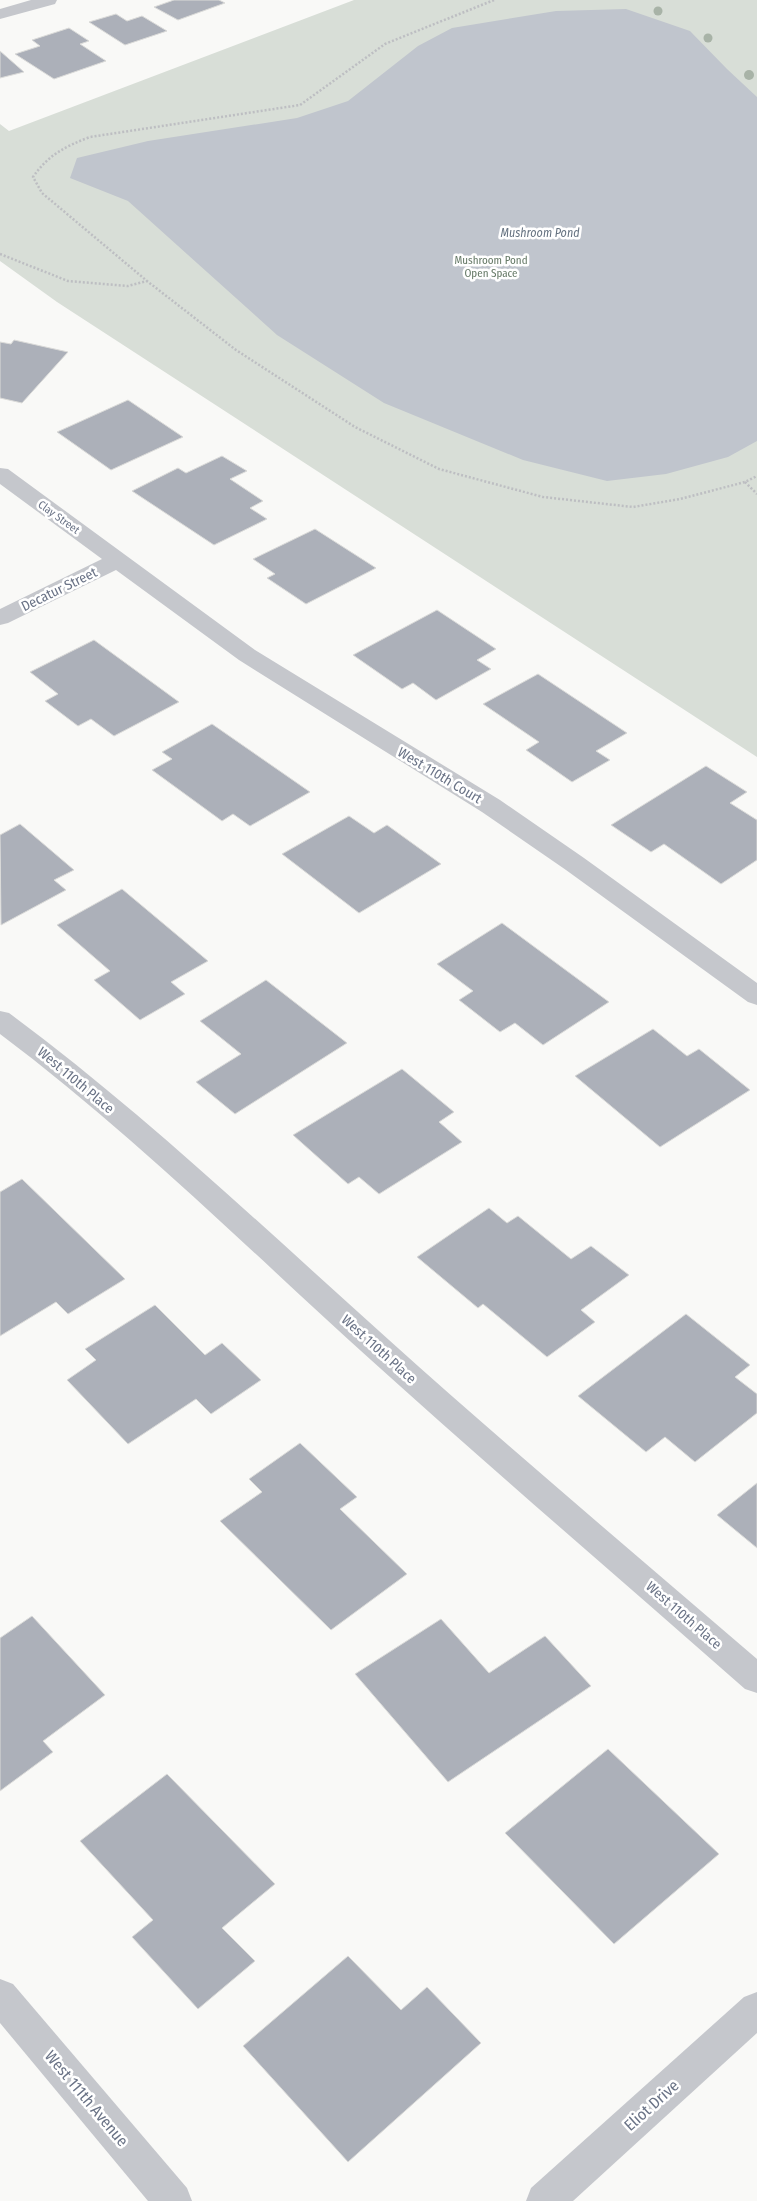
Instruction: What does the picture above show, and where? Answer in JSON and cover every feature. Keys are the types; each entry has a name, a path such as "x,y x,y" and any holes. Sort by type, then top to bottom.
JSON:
{"street":[{"path":"0,14 49,0"},
{"name":"Clay Street","path":"0,474 118,560"},
{"name":"Decatur Street","path":"0,618 118,560"},
{"name":"West 110th Court","path":"118,560 247,655 491,806 575,864 757,996"},
{"name":"West 110th Place","path":"0,1020 52,1058 228,1211 380,1351 757,1679"},
{"name":"West 111th Avenue","path":"0,1996 173,2201"},
{"name":"Eliot Drive","path":"545,2201 757,2009"}],"path":[{"path":"494,0 385,44 300,105 90,137 60,148 42,162 33,177 42,193 147,281 236,350 355,427 439,469 543,497 633,507 680,499 745,482 757,476"},
{"path":"0,254 68,281 128,286 147,281"},
{"path":"745,482 757,494"}],"green space":[{"name":"Mushroom Pond Open Space","path":"354,0 757,0 757,757 57,302 0,261 0,124 9,131"}],"water":[{"name":"Mushroom Pond","path":"626,9 690,31 757,97 757,441 728,457 666,474 607,481 523,460 384,403 277,335 128,201 70,178 77,158 148,141 297,118 348,101 418,46 452,28 556,11"}],"building":[{"path":"174,0 219,0 225,3 178,20 154,7"},
{"path":"116,14 127,21 142,16 167,31 125,45 89,22"},
{"path":"69,28 89,41 80,44 106,61 54,79 15,54 40,46 32,40"},
{"path":"0,51 24,72 0,78"},
{"path":"14,340 68,352 22,403 0,398 0,342 11,344"},
{"path":"128,400 183,437 111,470 57,432"},
{"path":"222,456 247,471 230,479 263,501 250,508 267,519 214,545 132,491 178,468 186,473"},
{"path":"315,529 376,568 306,604 267,578 275,574 253,559"},
{"path":"437,610 496,649 477,660 491,669 436,700 413,683 402,689 353,655"},
{"path":"94,640 179,702 114,736 91,719 78,726 45,701 58,694 30,672"},
{"path":"538,674 627,733 596,751 610,760 572,782 526,750 539,742 483,704"},
{"path":"212,724 310,792 250,826 233,814 222,821 152,770 172,759 162,752"},
{"path":"706,766 747,792 730,803 757,820 757,860 721,884 664,844 651,852 611,825"},
{"path":"349,816 374,833 387,825 441,864 359,913 282,854"},
{"path":"20,824 74,870 54,880 66,890 1,925 0,835"},
{"path":"122,889 208,961 171,982 185,994 140,1020 94,980 110,971 57,925"},
{"path":"502,923 609,1002 543,1045 515,1023 500,1032 459,1000 473,991 437,964"},
{"path":"266,980 347,1043 235,1114 196,1082 241,1054 200,1021"},
{"path":"653,1029 687,1056 699,1049 750,1090 660,1147 575,1076"},
{"path":"402,1069 454,1112 439,1122 462,1142 379,1194 359,1177 348,1184 293,1135"},
{"path":"22,1179 125,1279 68,1314 56,1302 0,1336 0,1192"},
{"path":"489,1208 507,1223 518,1216 571,1259 591,1246 629,1275 581,1310 595,1322 547,1357 483,1304 478,1308 417,1257"},
{"path":"155,1305 205,1355 222,1343 261,1380 211,1414 196,1399 128,1444 67,1380 96,1360 85,1349"},
{"path":"686,1314 750,1365 735,1377 757,1394 757,1413 695,1462 665,1437 646,1452 578,1396"},
{"path":"300,1443 357,1497 340,1509 407,1574 331,1630 220,1521 262,1492 249,1479"},
{"path":"757,1483 757,1548 717,1515"},
{"path":"32,1616 105,1695 43,1741 53,1752 0,1791 0,1638"},
{"path":"441,1619 489,1673 545,1636 591,1686 448,1782 355,1674"},
{"path":"608,1749 719,1854 614,1944 505,1833"},
{"path":"167,1774 275,1884 222,1928 255,1961 198,2009 132,1937 153,1920 80,1841"},
{"path":"348,1956 401,2010 427,1987 481,2043 348,2162 243,2046"}]}
